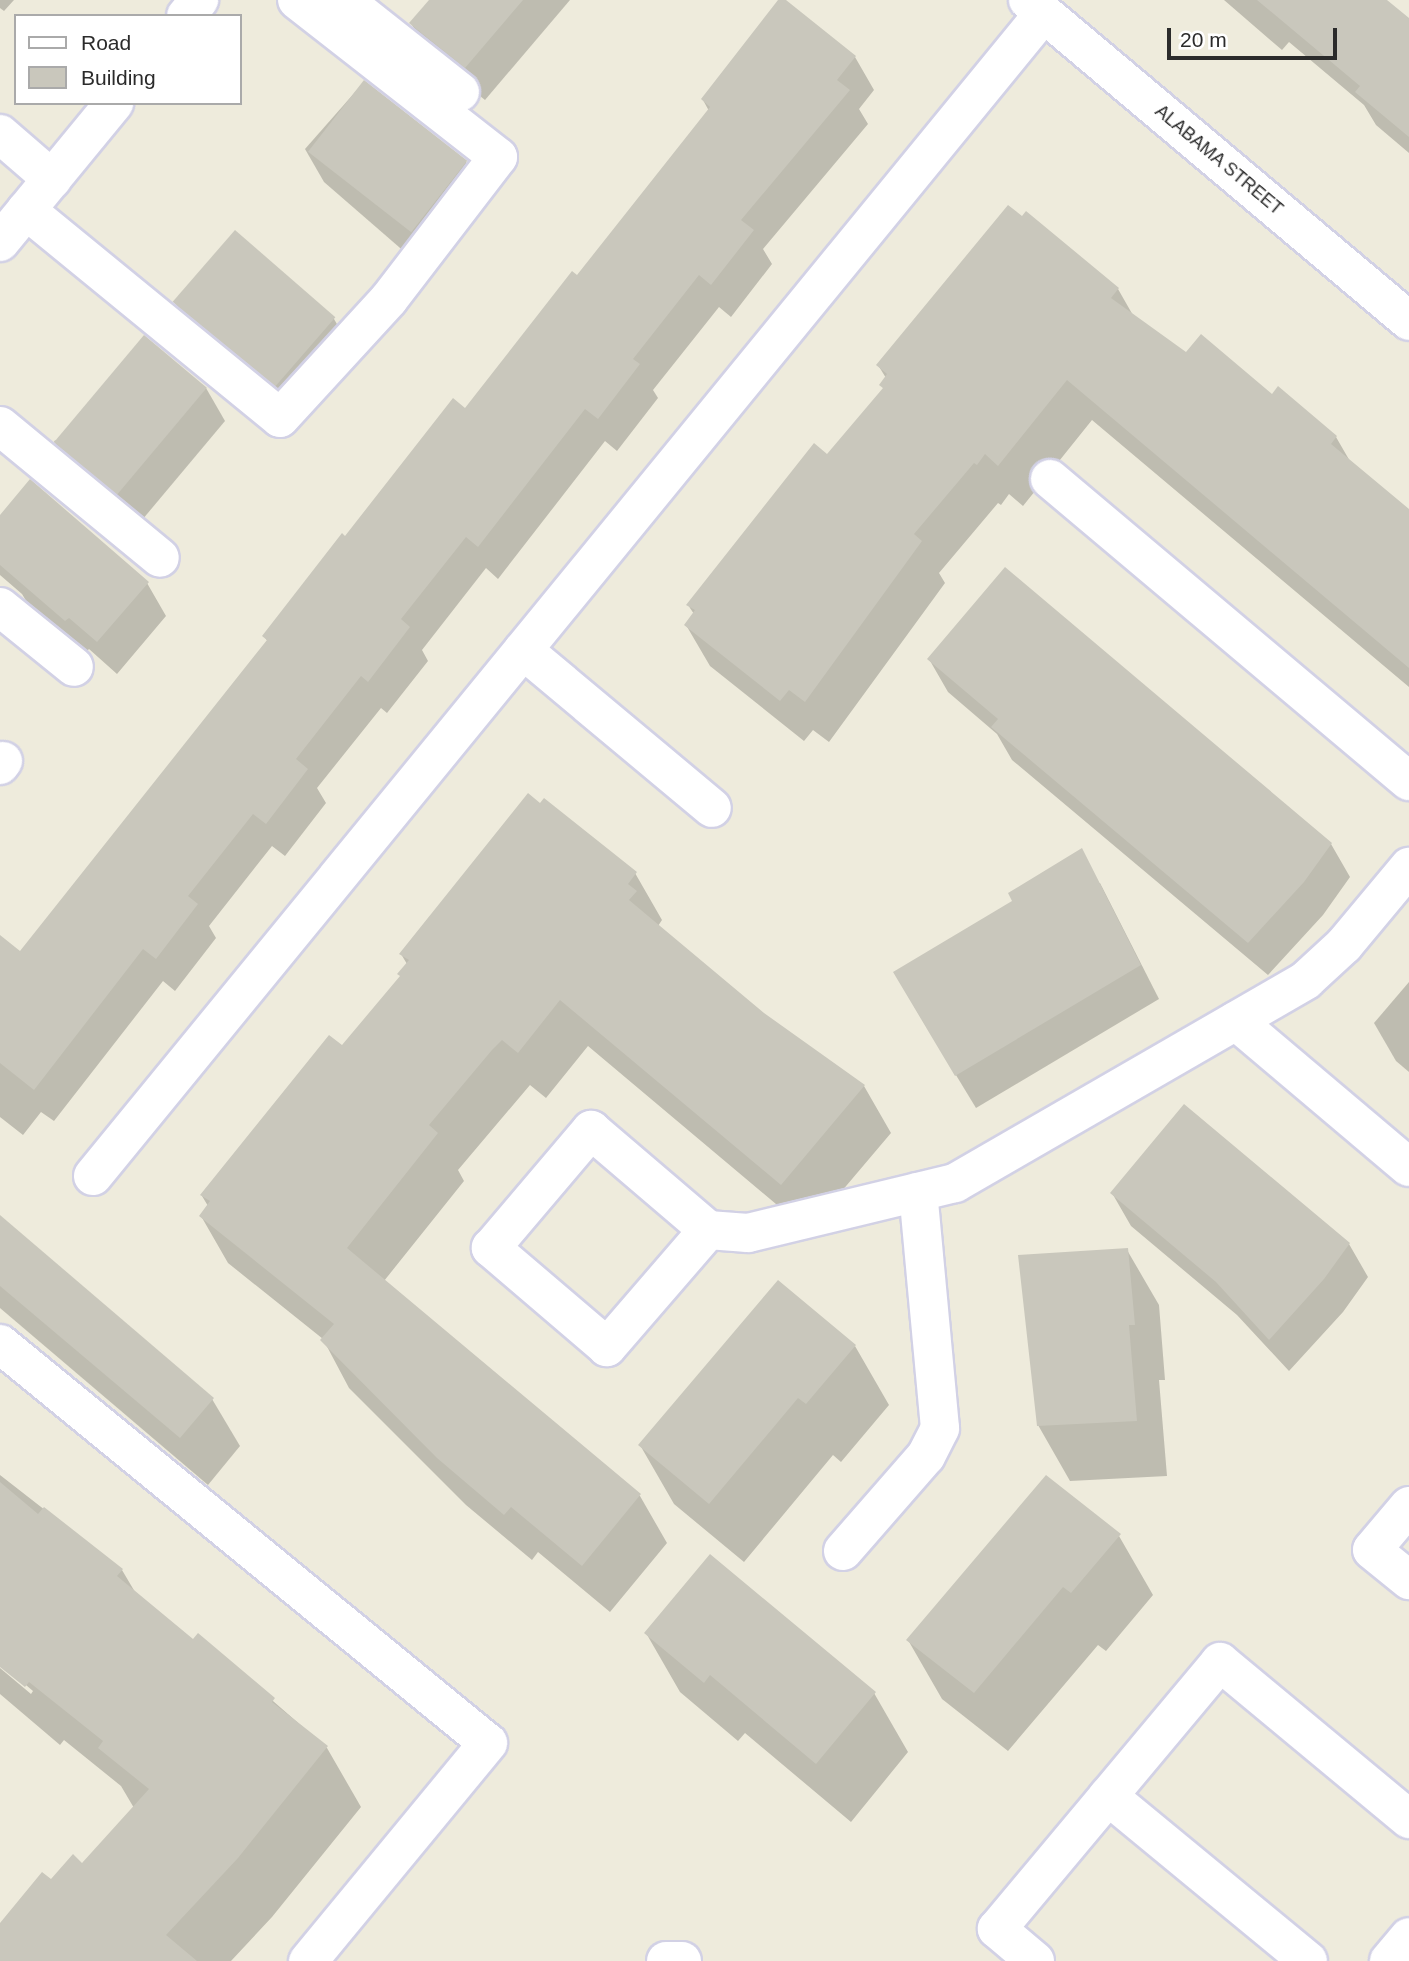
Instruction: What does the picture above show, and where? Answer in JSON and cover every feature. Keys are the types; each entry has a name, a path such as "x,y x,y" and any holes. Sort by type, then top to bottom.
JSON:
{"street":[{"path":"188,14 199,0"},
{"path":"26,210 280,418 389,299 498,157 297,0"},
{"path":"344,0 460,92"},
{"path":"93,1176 523,650 1036,7"},
{"name":"ALABAMA STREET","path":"1036,7 1409,321"},
{"path":"0,242 112,105"},
{"path":"0,134 52,179"},
{"path":"0,426 160,558"},
{"path":"1050,479 1409,781"},
{"path":"0,607 74,667"},
{"path":"523,650 712,808"},
{"path":"708,1230 607,1347 491,1248 591,1130 708,1230 748,1233 955,1183 1236,1021 1315,971 1344,945 1409,867"},
{"path":"1236,1021 1409,1167"},
{"path":"843,1551 926,1456 940,1428 918,1192"},
{"path":"0,1344 488,1743 309,1961"},
{"path":"1409,1506 1373,1550 1409,1580"},
{"path":"1035,1961 998,1929 1220,1662 1409,1819"},
{"path":"1108,1796 1308,1961"},
{"path":"1390,1961 1409,1937"},
{"path":"666,1961 682,1961"}],"building":[{"path":"429,0 523,0 465,68 409,23"},
{"path":"778,0 786,0 856,56 837,80 850,90 741,220 754,230 711,285 699,275 633,359 640,364 598,419 585,409 478,547 466,537 401,619 410,627 368,682 361,676 296,759 308,769 266,824 253,814 188,896 198,904 156,959 143,949 34,1090 0,1063 0,935 20,951 267,640 262,636 342,533 345,536 453,398 465,408 572,271 577,275 710,107 701,99"},
{"path":"1257,0 1387,0 1409,18 1409,137 1355,92 1360,86"},
{"path":"364,80 467,161 411,232 308,152"},
{"path":"1008,205 1022,216 1026,211 1119,288 1111,298 1186,352 1201,334 1272,394 1278,386 1337,436 1331,444 1409,509 1409,668 1067,380 998,466 985,454 977,465 974,463 914,534 922,541 805,702 789,690 780,701 684,625 695,610 686,605 814,443 827,454 883,388 879,385 887,374 876,365"},
{"path":"235,230 335,317 273,389 173,302"},
{"path":"144,335 207,388 117,495 54,442"},
{"path":"30,479 149,582 97,642 69,618 65,621 0,565 0,515"},
{"path":"1005,567 1332,843 1304,882 1248,943 991,727 998,719 927,659"},
{"path":"528,793 540,803 544,798 637,872 628,884 637,891 629,900 764,1013 865,1085 781,1185 560,1000 518,1053 502,1040 492,1050 429,1125 438,1133 347,1248 641,1494 582,1566 511,1507 504,1515 437,1458 320,1340 334,1324 199,1216 210,1201 200,1195 329,1035 342,1045 400,976 397,974 409,960 399,954"},
{"path":"1082,848 1141,965 955,1076 893,972 1012,901 1008,893"},
{"path":"1184,1104 1350,1243 1324,1279 1269,1340 1216,1282 1110,1193"},
{"path":"0,1215 214,1398 180,1438 0,1286"},
{"path":"1128,1248 1135,1325 1129,1325 1137,1421 1037,1426 1018,1255"},
{"path":"778,1280 856,1345 806,1404 798,1398 709,1504 638,1445"},
{"path":"1046,1475 1121,1534 1071,1593 1063,1587 974,1693 906,1640"},
{"path":"0,1482 38,1514 44,1507 123,1569 117,1576 193,1639 198,1633 275,1698 272,1702 328,1746 238,1858 166,1935 197,1961 0,1961 0,1923 42,1872 51,1879 73,1854 82,1863 149,1789 98,1748 103,1741 29,1682 25,1687 0,1667"},
{"path":"710,1554 876,1692 816,1764 710,1675 704,1683 644,1633"}]}
